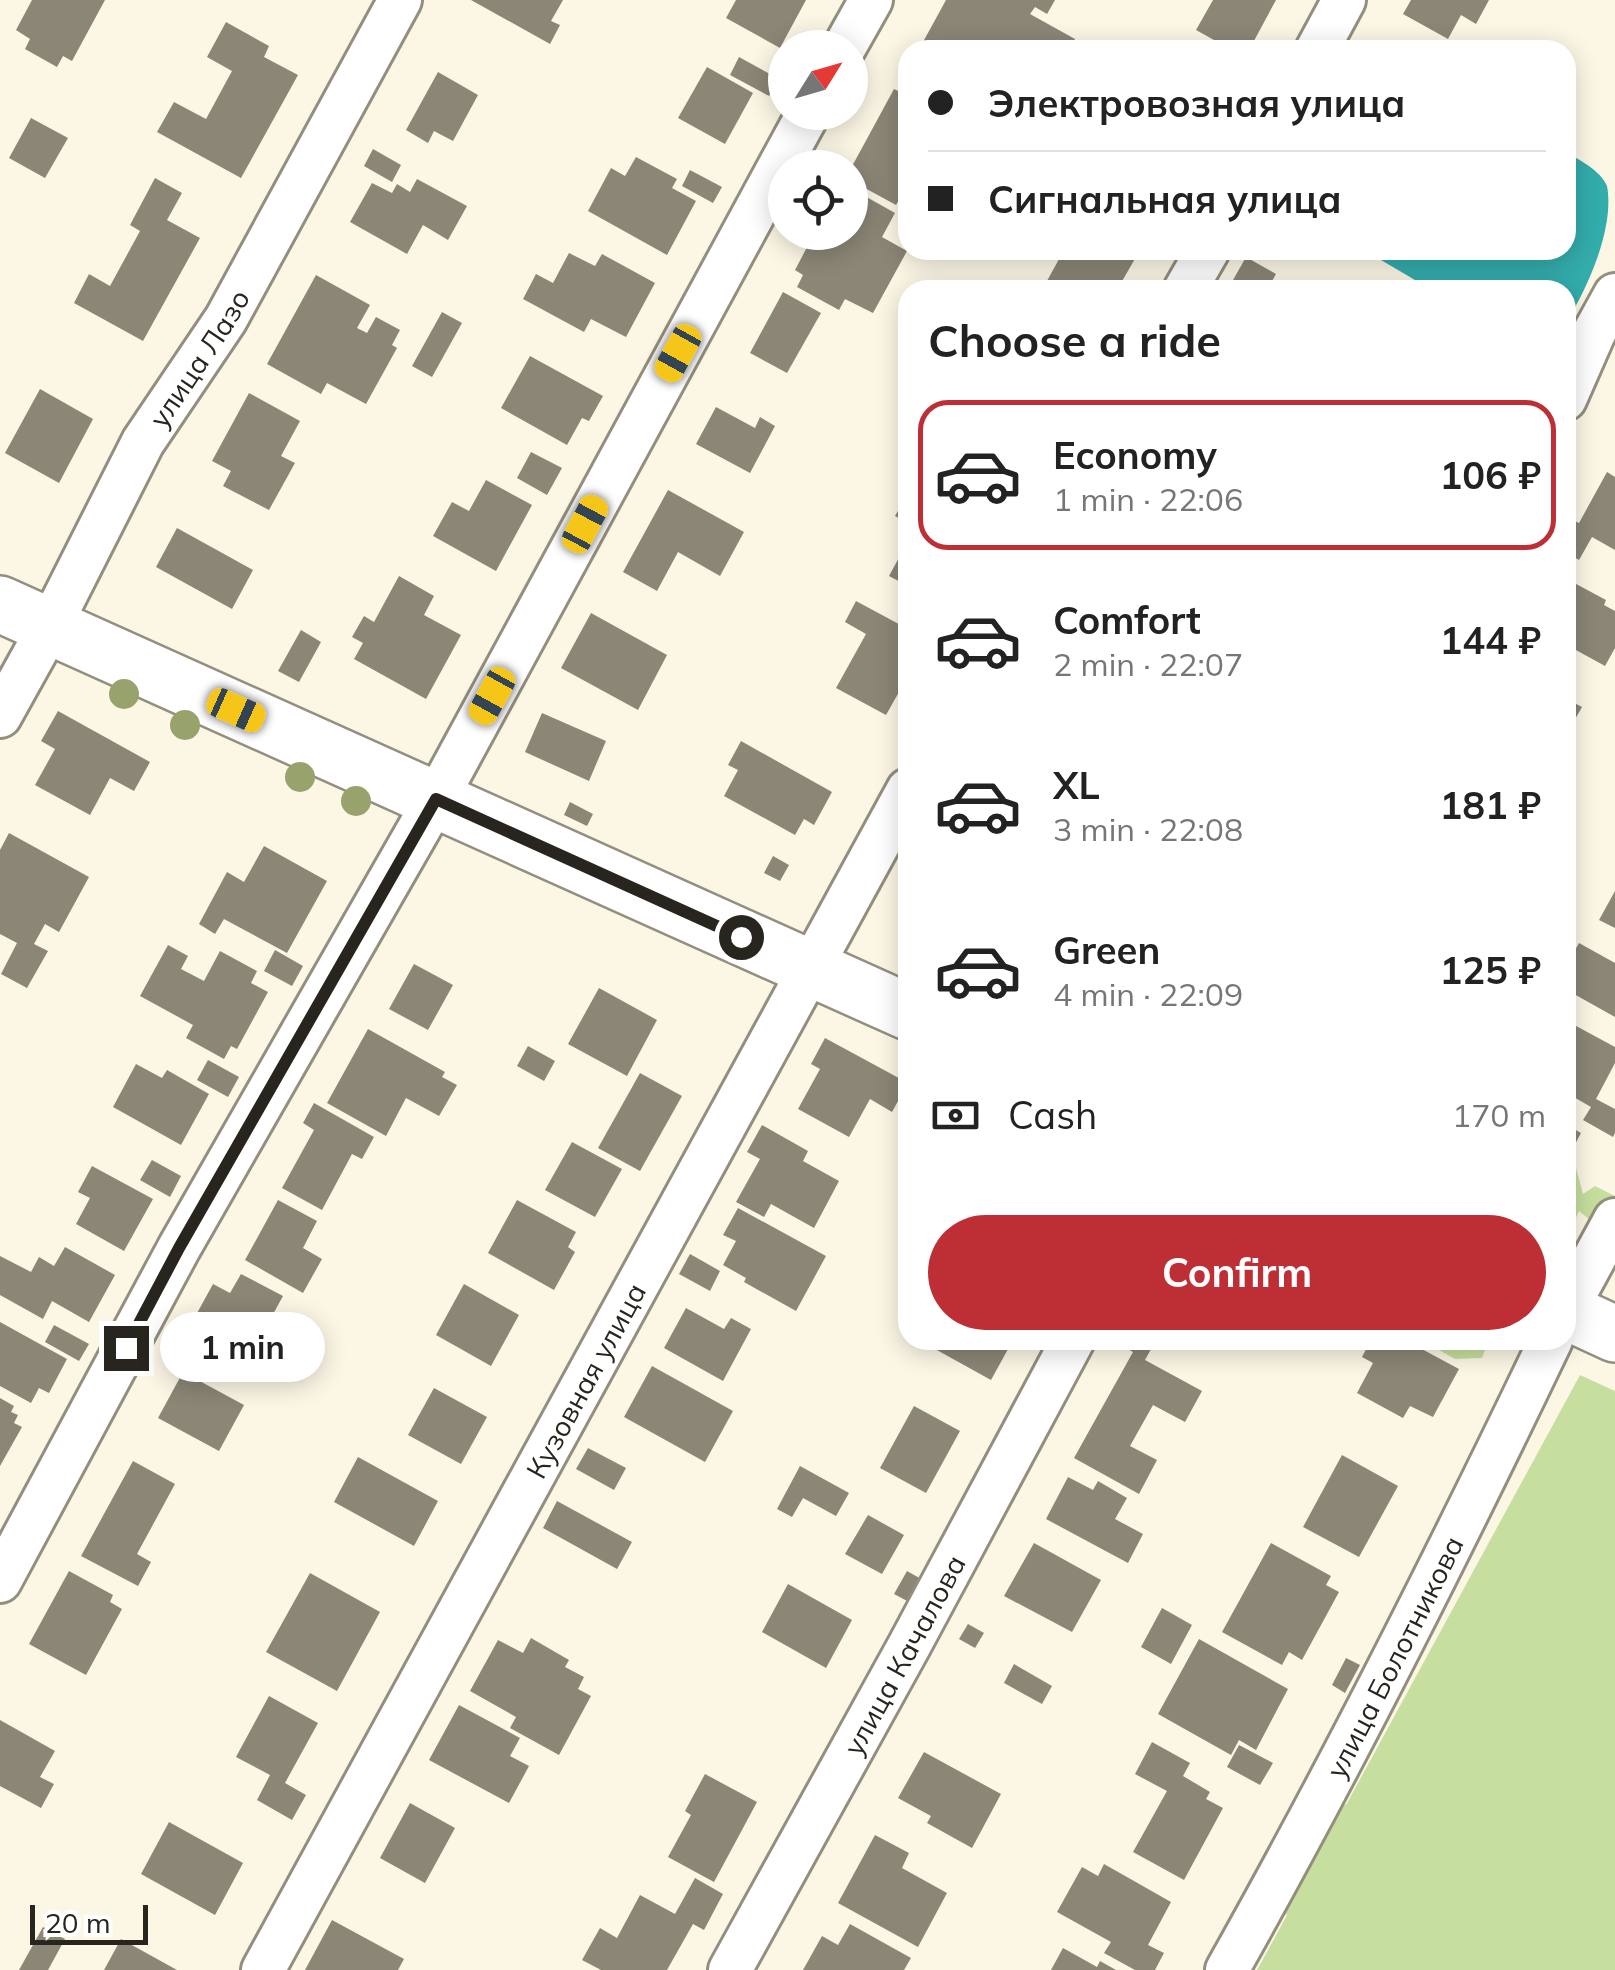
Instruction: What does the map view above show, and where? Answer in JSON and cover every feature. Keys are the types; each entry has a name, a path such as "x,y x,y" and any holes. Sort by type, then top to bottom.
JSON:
{"street":[{"name":"улица Лазо","path":"0,716 143,442 226,319 400,0"},
{"path":"854,30 871,0"},
{"path":"1322,40 1344,0"},
{"path":"0,1581 179,1248 436,799 799,130"},
{"path":"1576,374 1615,295"},
{"path":"0,604 898,1008"},
{"name":"Кузовная улица","path":"263,1970 898,808"},
{"path":"1576,1291 1615,1220"},
{"path":"1576,1316 1615,1334"},
{"name":"улица Качалова","path":"730,1970 1068,1350"},
{"name":"улица Болотникова","path":"1227,1970 1284,1870 1444,1562 1546,1350"}],"green space":[{"path":"1576,1168 1583,1194 1595,1186 1615,1196 1615,1202 1596,1225 1579,1211 1576,1218"},
{"path":"1439,1350 1485,1350 1482,1358 1455,1359"},
{"path":"1580,1375 1615,1391 1615,1970 1257,1970 1287,1915 1273,1909 1329,1798 1346,1805"}],"water":[{"path":"1576,158 1600,175 1607,186 1603,239 1576,305 1576,280 1415,280 1381,260 1576,260"}],"building":[{"path":"32,0 105,0 72,61 63,56 57,67 25,49 30,39 16,30"},
{"path":"471,0 563,0 551,21 560,25 550,44"},
{"path":"736,0 806,0 790,30 768,30 768,41 726,18"},
{"path":"946,0 1055,0 1047,14 1035,7 1030,14 1075,39 1074,40 924,40"},
{"path":"1213,0 1276,0 1254,40 1214,40 1196,30"},
{"path":"1411,0 1489,0 1476,24 1461,15 1448,39 1403,14"},
{"path":"226,22 269,46 264,57 298,75 241,178 157,132 174,102 206,119 232,71 207,57"},
{"path":"739,57 768,73 768,95 730,75"},
{"path":"707,67 753,93 725,144 678,118"},
{"path":"438,72 478,95 453,141 434,131 428,143 406,130"},
{"path":"894,89 898,91 896,205 868,190 868,150 861,150"},
{"path":"31,118 68,138 45,178 9,158"},
{"path":"373,149 401,165 392,182 364,166"},
{"path":"636,157 677,179 672,188 696,201 667,255 588,211 611,168 625,176"},
{"path":"690,170 722,187 713,203 682,186"},
{"path":"155,178 182,193 167,220 200,238 143,341 74,303 89,274 110,286 140,231 130,225"},
{"path":"417,179 467,206 448,240 423,225 407,254 350,222 372,183 392,193 397,184 410,192"},
{"path":"868,198 895,213 882,237 898,246 898,260 902,260 873,313 845,299 839,310 797,287 803,275 795,270 806,250 868,250"},
{"path":"569,253 595,266 602,254 655,283 626,337 591,319 584,332 523,299 536,274 553,283"},
{"path":"1058,260 1134,260 1123,280 1048,280"},
{"path":"1244,260 1276,274 1273,280 1233,280"},
{"path":"316,275 370,305 357,328 367,333 376,317 400,330 392,345 397,348 366,404 327,383 321,394 267,364"},
{"path":"783,292 821,313 787,373 750,353"},
{"path":"442,312 462,323 432,377 412,366"},
{"path":"530,356 603,396 589,421 582,418 567,445 501,408"},
{"path":"40,389 93,419 59,483 5,453"},
{"path":"249,393 300,421 281,456 295,463 269,510 223,486 231,471 212,461"},
{"path":"716,407 755,428 760,417 775,426 750,473 696,444"},
{"path":"531,452 562,468 547,495 517,478"},
{"path":"1607,472 1615,477 1615,550 1592,537 1579,560 1576,558 1576,522 1579,523"},
{"path":"486,480 532,505 496,571 433,536 452,502 469,511"},
{"path":"668,490 744,532 720,576 678,552 657,591 623,572"},
{"path":"177,528 253,570 232,609 156,567"},
{"path":"898,559 898,581 889,576"},
{"path":"399,576 434,596 424,615 461,635 426,699 354,659 363,643 352,637 364,616 374,622"},
{"path":"1576,584 1606,600 1604,605 1615,611 1615,648 1605,666 1576,650"},
{"path":"856,601 898,624 898,694 886,715 836,688 866,634 845,622"},
{"path":"591,613 667,655 638,710 561,668"},
{"path":"301,630 321,642 299,682 278,671"},
{"path":"58,711 150,762 134,791 110,778 90,815 35,785 55,749 41,741"},
{"path":"542,713 606,741 589,781 525,752"},
{"path":"741,741 832,792 814,825 804,819 795,835 724,796 738,770 728,765"},
{"path":"570,802 593,814 587,826 564,815"},
{"path":"9,833 89,877 59,932 45,924 34,944 48,951 27,988 1,974 17,943 0,934 0,850"},
{"path":"264,846 327,881 287,953 224,919 215,934 199,924 227,872 244,882"},
{"path":"773,856 789,865 780,881 764,873"},
{"path":"1615,891 1615,928 1599,920"},
{"path":"1579,943 1615,963 1615,1017 1576,995"},
{"path":"168,945 188,956 181,969 204,981 220,951 257,971 251,983 268,992 237,1049 231,1046 224,1059 186,1038 193,1025 140,996"},
{"path":"275,950 303,966 292,986 264,971"},
{"path":"414,964 453,985 428,1030 389,1009"},
{"path":"599,988 657,1020 627,1076 568,1044"},
{"path":"1576,1026 1615,1047 1615,1063 1596,1099 1615,1109 1613,1137 1583,1120 1591,1107 1576,1098"},
{"path":"368,1029 445,1072 442,1077 457,1085 439,1116 406,1098 386,1136 327,1103"},
{"path":"825,1038 898,1078 898,1101 892,1112 870,1099 849,1137 798,1109 820,1069 811,1064"},
{"path":"528,1046 555,1061 544,1081 517,1066"},
{"path":"208,1060 239,1077 228,1097 197,1080"},
{"path":"136,1064 162,1078 167,1070 209,1094 181,1145 113,1107"},
{"path":"640,1073 682,1096 640,1171 598,1148"},
{"path":"314,1103 374,1137 362,1159 352,1154 322,1210 282,1188 314,1130 303,1123"},
{"path":"762,1125 808,1151 803,1161 839,1181 814,1228 771,1204 764,1217 736,1202 760,1159 747,1152"},
{"path":"572,1142 622,1169 595,1217 545,1190"},
{"path":"152,1160 181,1176 170,1197 140,1180"},
{"path":"92,1166 153,1199 124,1251 76,1224 90,1198 78,1192"},
{"path":"278,1200 317,1221 303,1248 322,1259 303,1293 245,1260"},
{"path":"517,1200 576,1232 568,1247 575,1252 554,1290 488,1253"},
{"path":"738,1208 826,1256 796,1311 744,1282 746,1278 723,1265 736,1241 723,1235"},
{"path":"65,1247 115,1275 89,1322 52,1301 43,1319 0,1295 0,1256 31,1272 39,1257 54,1266"},
{"path":"690,1254 720,1271 710,1291 679,1274"},
{"path":"241,1274 283,1296 249,1358 190,1326 213,1284 230,1293"},
{"path":"464,1284 519,1315 491,1366 436,1335"},
{"path":"686,1308 724,1329 731,1318 751,1329 723,1381 664,1348"},
{"path":"0,1322 67,1359 49,1393 39,1388 31,1403 0,1386"},
{"path":"54,1325 89,1344 79,1361 45,1342"},
{"path":"937,1350 1008,1350 991,1380"},
{"path":"1130,1350 1150,1350 1145,1360 1202,1391 1185,1422 1153,1405 1130,1446 1157,1460 1139,1494 1074,1458 1133,1352"},
{"path":"1366,1350 1424,1350 1459,1369 1433,1417 1410,1406 1403,1418 1357,1393 1373,1363 1362,1357"},
{"path":"652,1366 733,1411 705,1462 624,1417"},
{"path":"183,1372 244,1405 219,1451 158,1418"},
{"path":"434,1388 487,1417 461,1464 408,1435"},
{"path":"0,1398 14,1406 11,1412 18,1415 14,1423 22,1427 0,1466"},
{"path":"914,1406 960,1431 926,1493 880,1468"},
{"path":"588,1448 626,1468 614,1490 576,1469"},
{"path":"1342,1455 1398,1486 1359,1557 1303,1527"},
{"path":"358,1457 438,1501 414,1546 334,1502"},
{"path":"133,1461 175,1484 137,1554 151,1562 138,1586 81,1556"},
{"path":"800,1466 849,1493 836,1516 803,1498 792,1517 777,1509"},
{"path":"1068,1477 1093,1490 1098,1481 1127,1498 1115,1519 1143,1534 1128,1563 1046,1519"},
{"path":"557,1501 632,1542 617,1569 543,1528"},
{"path":"868,1515 904,1535 882,1574 845,1554"},
{"path":"1034,1543 1101,1580 1072,1632 1004,1596"},
{"path":"1271,1543 1331,1576 1326,1585 1339,1592 1302,1660 1289,1652 1282,1665 1222,1632"},
{"path":"69,1571 113,1595 110,1602 122,1609 86,1675 29,1644"},
{"path":"907,1571 923,1580 911,1603 894,1594"},
{"path":"310,1573 380,1612 337,1691 266,1652"},
{"path":"788,1584 852,1620 826,1668 762,1632"},
{"path":"1162,1608 1192,1625 1171,1664 1141,1647"},
{"path":"968,1624 984,1633 975,1648 959,1639"},
{"path":"531,1638 569,1660 565,1667 584,1677 578,1689 591,1696 559,1755 510,1728 516,1717 470,1691 498,1640 523,1653"},
{"path":"1199,1639 1288,1689 1256,1750 1239,1740 1231,1755 1158,1714"},
{"path":"1346,1658 1360,1665 1345,1693 1332,1685"},
{"path":"1014,1664 1052,1686 1042,1704 1004,1683"},
{"path":"269,1696 318,1723 285,1783 306,1795 292,1820 257,1800 270,1775 236,1757"},
{"path":"459,1705 520,1738 510,1756 529,1766 509,1803 429,1760"},
{"path":"0,1720 55,1751 40,1777 54,1784 41,1808 0,1786"},
{"path":"1152,1742 1190,1763 1183,1776 1210,1792 1206,1799 1223,1808 1184,1880 1133,1852 1167,1791 1135,1774"},
{"path":"1239,1745 1273,1763 1260,1785 1227,1767"},
{"path":"924,1752 1001,1794 972,1848 927,1823 931,1816 898,1798"},
{"path":"705,1774 757,1802 714,1882 668,1857 691,1815 685,1811"},
{"path":"410,1803 455,1828 425,1883 380,1858"},
{"path":"169,1822 243,1863 215,1915 141,1874"},
{"path":"875,1835 909,1853 902,1868 947,1893 918,1947 838,1903"},
{"path":"1104,1864 1171,1902 1148,1945 1164,1953 1155,1970 1135,1970 1104,1953 1111,1942 1057,1912 1082,1867 1098,1876"},
{"path":"695,1878 723,1894 704,1930 693,1924 667,1970 601,1970 582,1960 600,1928 617,1938 640,1895 675,1914"},
{"path":"332,1920 404,1959 398,1970 305,1970"},
{"path":"850,1924 911,1958 904,1970 803,1970 822,1936 838,1945"},
{"path":"43,1927 65,1939 48,1970 19,1970"},
{"path":"121,1939 177,1970 104,1970"},
{"path":"1063,1948 1097,1967 1100,1961 1116,1970 1051,1970"}],"route":[{"path":"126,1348 179,1248 436,799 741,937"}]}
